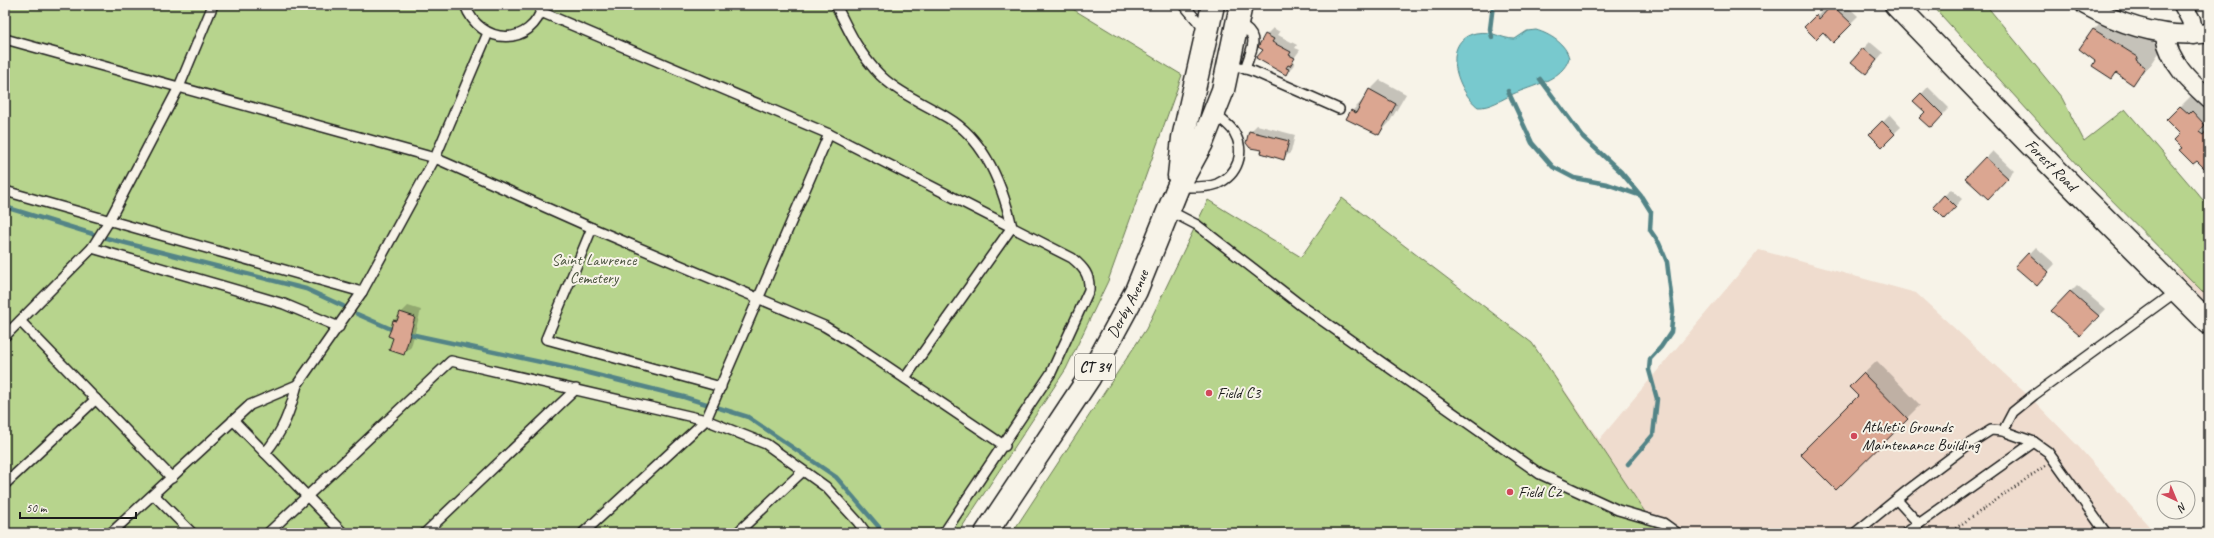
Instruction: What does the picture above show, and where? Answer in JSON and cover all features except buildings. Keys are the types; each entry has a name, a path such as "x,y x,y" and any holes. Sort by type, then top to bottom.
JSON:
{"main road":[{"name":"Derby Avenue","path":"1178,188 1183,138 1213,5"},
{"name":"Forest Road","path":"1896,5 2030,144 2209,323"},
{"name":"Derby Avenue","path":"986,533 1088,378 1111,340 1136,291 1170,211 1178,188 1202,143 1223,90 1237,66 1239,14"}],"street":[{"path":"2085,5 2127,25 2164,34 2201,34"},
{"path":"2183,5 2201,34"},
{"path":"2164,34 2168,49 2183,75 2209,99"}],"lane":[{"path":"5,336 92,248 109,221 179,87 213,5"},
{"path":"464,5 469,16 477,26 488,33 500,36 513,35 525,31 534,23 542,8 829,134 1012,228 1078,263 1083,268 1090,279 1089,290 1051,373 1004,446 944,533"},
{"path":"836,5 855,46 882,77 950,119 973,139 993,171 1007,206 1012,228 905,378"},
{"path":"1184,5 1207,32"},
{"path":"265,453 274,443 288,418 298,385 362,292 434,158 488,33"},
{"path":"5,39 434,158 592,228 824,326 905,378 1004,446"},
{"path":"1237,66 1339,109"},
{"path":"1178,188 1216,185 1230,175 1238,163 1240,145 1234,131 1214,114"},
{"path":"583,533 708,417 829,134"},
{"path":"5,191 362,292"},
{"path":"1170,211 1197,225 1300,304 1540,474 1618,510 1664,523 1677,533"},
{"path":"592,228 546,339 721,388"},
{"path":"92,248 284,304 339,327"},
{"path":"2003,431 2012,412 2177,291"},
{"path":"20,321 172,478"},
{"path":"268,533 451,361 708,417 766,444 826,487 866,533"},
{"path":"112,533 250,405 298,385"},
{"path":"426,533 576,389"},
{"path":"5,484 96,399"},
{"path":"233,420 343,533"},
{"path":"1855,533 1969,444 1991,430 2003,431 2034,442 2048,452 2106,533"},
{"path":"1906,533 2034,442"},
{"path":"737,533 803,471"},
{"path":"154,495 192,533"},
{"path":"1897,500 1919,524"}],"path":[{"path":"1949,533 2053,460"}],"shaded area":[{"path":"1342,198 1532,343 1599,440 1759,250 1916,293 2033,400 2077,445 2155,533 1012,533 1146,329 1208,200 1301,257"},
{"path":"2209,247 2209,305 2176,271"}],"green space":[{"name":"Saint Lawrence Cemetery","path":"5,5 1066,5 1182,75 1108,281 1066,369 958,533 5,533"},
{"path":"1932,5 1986,5 2062,98 2084,141 2125,109 2209,207 2209,298 2079,167"},
{"path":"1342,198 1532,343 1659,533 1012,533 1146,329 1208,200 1301,257"}],"water":[{"path":"1536,30 1557,40 1565,48 1569,58 1566,66 1546,81 1513,94 1491,105 1478,107 1464,90 1459,79 1455,56 1458,46 1465,38 1476,33 1482,32 1515,39 1527,31"}],"waterway":[{"path":"1492,37 1490,29 1493,5"},
{"path":"1540,79 1583,137 1621,172 1641,196 1651,212 1650,230 1659,243 1667,262 1673,311 1671,332 1661,347 1650,359 1649,370 1657,399 1653,435 1628,464"},
{"path":"1508,91 1532,143 1553,167 1574,178 1607,184 1639,195"},
{"path":"5,207 93,234"},
{"path":"106,238 306,289 343,306"},
{"path":"357,314 391,329"},
{"path":"410,334 573,369 684,397 748,417 836,477 884,533"}],"place":[{"name":"Field C3","path":"1209,393"},
{"name":"Athletic Grounds Maintenance Building","path":"1854,436"},
{"name":"Field C2","path":"1510,492"}]}
